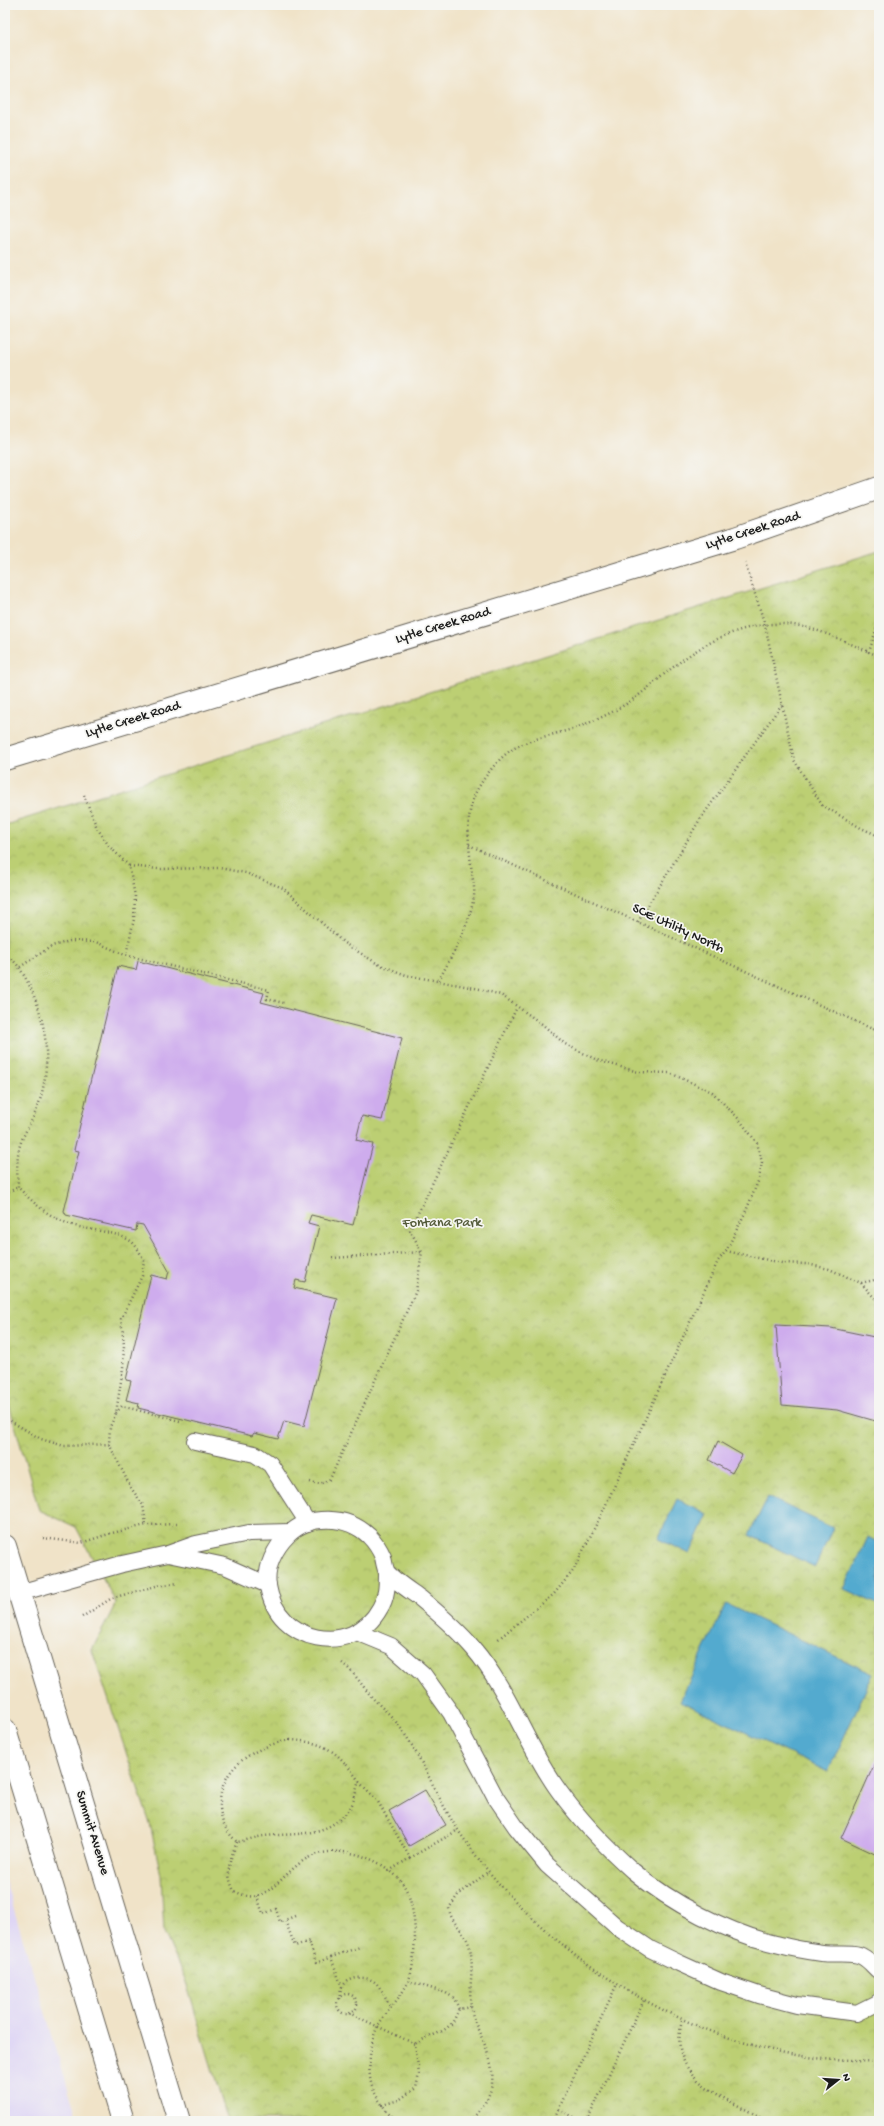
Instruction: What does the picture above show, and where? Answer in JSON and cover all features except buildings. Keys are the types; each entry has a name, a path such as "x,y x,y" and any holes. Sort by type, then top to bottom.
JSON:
{"main road":[{"name":"Lytle Creek Road","path":"5,759 735,538 879,488"},
{"name":"Summit Avenue","path":"5,1546 178,2121"},
{"path":"5,1730 124,2121"}],"lane":[{"path":"195,1441 255,1454 270,1464 308,1523"},
{"path":"331,1519 352,1524 369,1536 381,1553 387,1573 387,1590 381,1607 371,1621 358,1632 339,1639 319,1639 300,1633 284,1621 273,1604 268,1585 269,1565 278,1546 290,1532 308,1523 331,1519"},
{"path":"19,1593 122,1564 168,1554 196,1544 250,1533 290,1532"},
{"path":"168,1554 225,1566 268,1585"},
{"path":"387,1573 428,1605 474,1648 512,1704 540,1760 557,1789 581,1820 634,1872 676,1901 720,1925 775,1944 822,1953 862,1956 879,1971"},
{"path":"358,1632 391,1646 423,1674 451,1713 496,1798 516,1827 547,1865 617,1927 650,1949 673,1961 721,1982 759,1995 797,2005 857,2013 879,2002"}],"path":[{"path":"735,538 765,624 794,760 822,805 861,828 879,836"},
{"path":"870,652 879,621"},
{"path":"439,980 467,925 474,894 469,844 470,812 479,786 497,764 512,750 535,739 577,727 620,708 648,688 676,664 711,642 737,631 765,624 789,625 818,630 879,656"},
{"path":"638,922 699,820 782,704"},
{"path":"84,795 97,828 109,846 129,866 135,896 134,919 126,955"},
{"name":"SCE Utility North","path":"469,844 879,1032"},
{"path":"129,866 158,870 219,868 246,873 283,888 344,944 378,964 406,975 480,988 501,996 542,1024 565,1044 597,1060 638,1072 670,1073 690,1080 712,1092 739,1119 757,1143 762,1162 756,1186 726,1251 718,1261 602,1513 573,1571 554,1594 497,1640"},
{"path":"20,967 52,946 70,941 96,942 126,955 269,990 267,999 284,1003"},
{"path":"5,954 20,967 34,996 46,1039 46,1072 38,1105 21,1142 17,1161 18,1187 32,1201 50,1215 68,1224 109,1233 132,1242 144,1260 142,1276 121,1319 124,1345 123,1368 116,1413 110,1427 109,1444 131,1488 143,1505 146,1526"},
{"path":"308,1482 320,1484 330,1479 416,1291 422,1252 410,1230 517,1007"},
{"path":"5,1194 18,1187"},
{"path":"726,1251 782,1264 807,1264 829,1269 861,1283 879,1303"},
{"path":"332,1258 422,1252"},
{"path":"861,1283 879,1279"},
{"path":"7,1419 41,1439 64,1446 109,1444"},
{"path":"43,1538 81,1544 112,1533 146,1526 168,1523 181,1524"},
{"path":"82,1617 112,1598 156,1586 184,1582"},
{"path":"338,1663 343,1663 379,1706 398,1724 416,1751 458,1830 488,1872 528,1915 590,1967 682,2021 747,2043 813,2058 879,2061"},
{"path":"236,1842 225,1831 221,1814 220,1798 225,1780 236,1764 253,1752 271,1743 290,1740 322,1745 342,1759 358,1781 377,1800 410,1858"},
{"path":"236,1842 263,1836 289,1836 316,1832 340,1821 351,1806 358,1781"},
{"path":"389,1871 458,1830"},
{"path":"236,1842 229,1862 228,1877 234,1891 243,1895 257,1896 271,1889 298,1863 323,1852 344,1851 366,1857 389,1871 403,1885 409,1899 415,1925 414,1949 408,1981 378,2026 372,2043 369,2064 372,2088 382,2105 396,2121"},
{"path":"470,2121 484,2107 491,2089 492,2068 471,2007 469,1993 472,1965 468,1942 460,1928 450,1918 449,1908 458,1895 488,1872"},
{"path":"257,1896 263,1914 276,1909 280,1922 295,1916"},
{"path":"285,1920 295,1946 309,1941 316,1963 360,1947"},
{"path":"331,1957 342,1987"},
{"path":"390,2008 377,1984 370,1979 357,1978 349,1980 342,1987 338,2008 343,2013 378,2026 415,2044"},
{"path":"408,1981 446,1993 454,1998 459,2009"},
{"path":"553,2121 617,1984"},
{"path":"339,1999 346,1994 355,1998 357,2001 357,2007 349,2014"},
{"path":"587,2121 644,2000"},
{"path":"459,2009 471,2007"},
{"path":"415,2044 424,2037 445,2030 451,2025 459,2009"},
{"path":"682,2021 678,2037 679,2048 684,2063 698,2080 713,2092 760,2117 764,2121"},
{"path":"382,2105 399,2100 416,2088 419,2074 415,2044"},
{"path":"559,2110 581,2121"}],"shaded area":[{"path":"5,1880 78,2121 5,2121"}],"green space":[{"name":"Fontana Park","path":"879,551 879,2121 228,2121 185,1979 164,1932 161,1875 150,1824 92,1650 116,1603 76,1527 39,1510 5,1390 5,825"}],"water":[{"path":"768,1497 833,1528 815,1567 749,1535"},
{"path":"677,1499 708,1514 690,1554 658,1539"},
{"path":"868,1537 879,1543 879,1605 844,1589"},
{"path":"726,1604 873,1674 828,1772 680,1701"}]}
